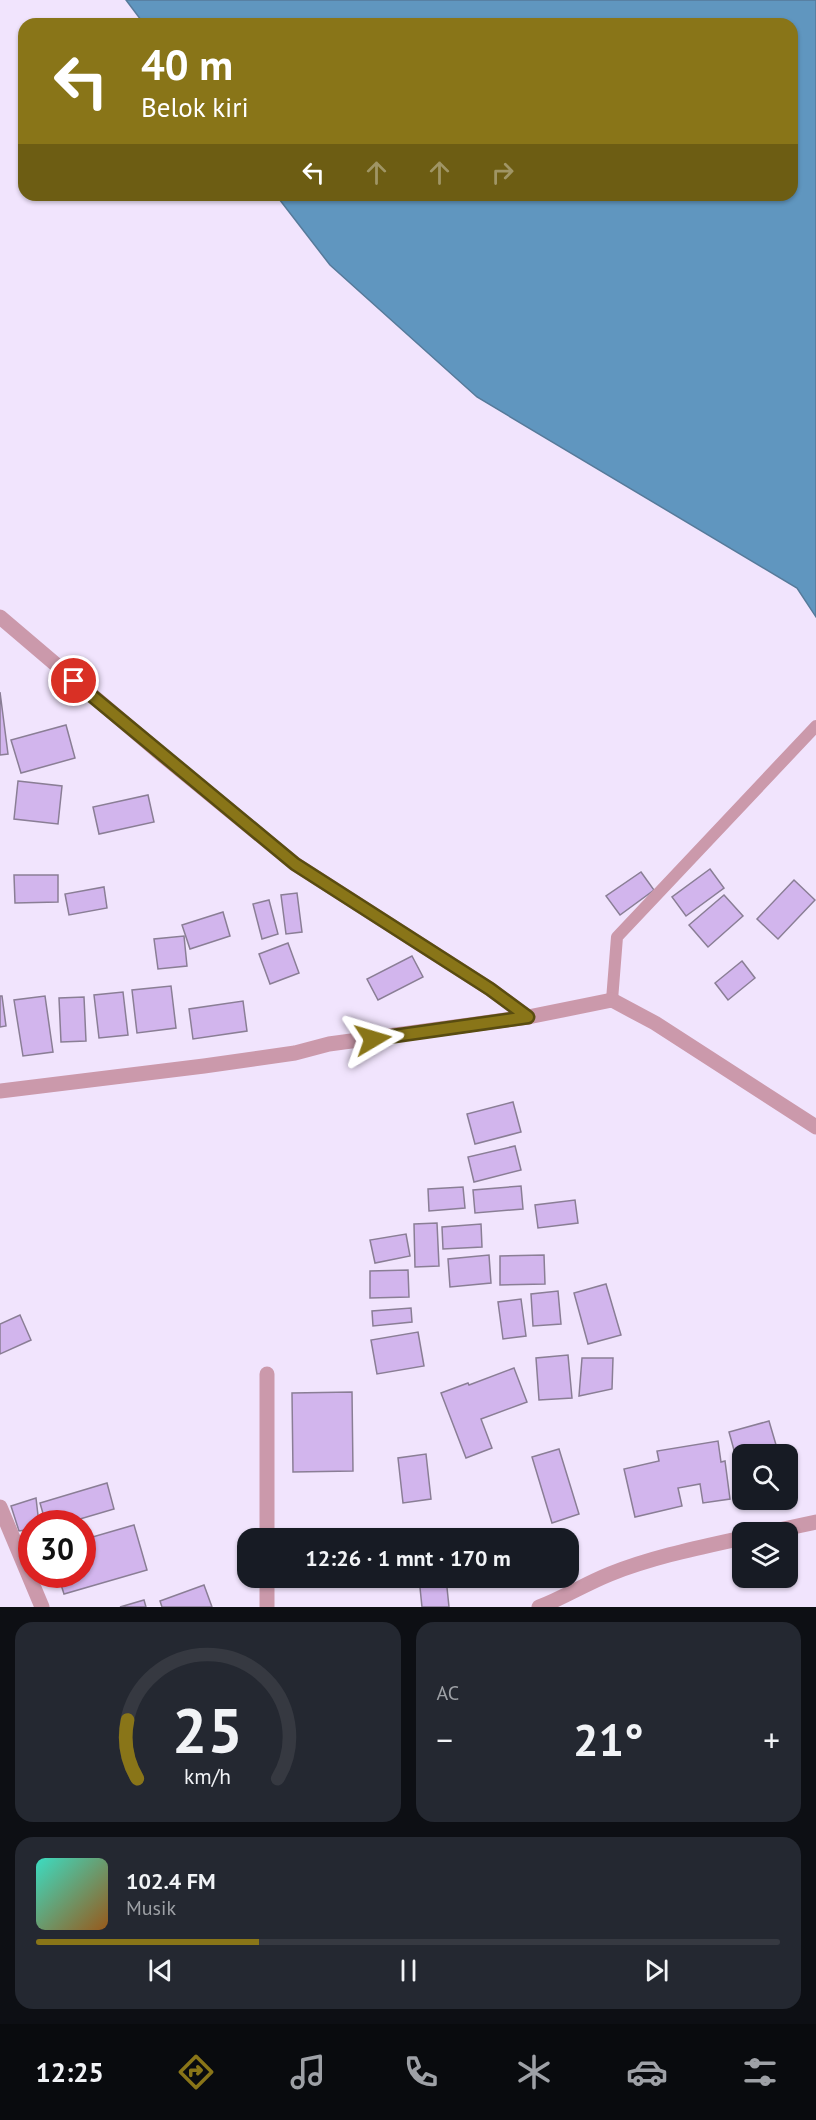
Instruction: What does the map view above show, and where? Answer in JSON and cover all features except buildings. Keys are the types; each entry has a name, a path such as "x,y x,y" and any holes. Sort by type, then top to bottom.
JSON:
{"street":[{"path":"0,616 152,747 295,864 490,989 528,1017"},
{"path":"0,1091 295,1053 329,1044 528,1017 612,1000 655,1023 816,1127"},
{"path":"267,1374 267,1528"},
{"path":"0,1507 42,1607"},
{"path":"798,1526 816,1522"},
{"path":"539,1607 607,1575 653,1559 732,1540"},
{"path":"267,1588 267,1607"}],"lane":[{"path":"612,1000 617,938 816,726"}],"water":[{"path":"126,0 816,0 816,617 797,588 477,397 330,265 281,201 798,201 798,18 140,18"}],"route":[{"path":"74,681 295,864 423,945 528,1017 373,1039"}]}
